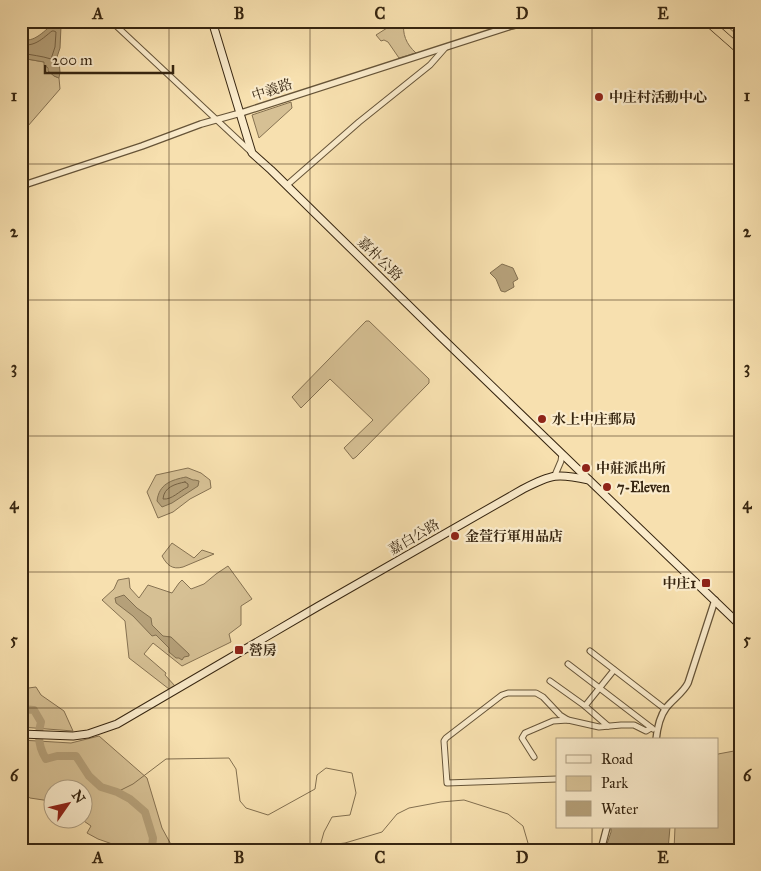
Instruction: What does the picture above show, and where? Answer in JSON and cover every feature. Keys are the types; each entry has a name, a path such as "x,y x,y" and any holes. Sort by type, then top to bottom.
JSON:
{"highway":[{"path":"514,25 523,21"},
{"path":"700,21 709,23 740,50"},
{"path":"728,21 740,32"}],"main road":[{"path":"212,21 252,153"},
{"name":"嘉朴公路","path":"252,153 589,480"},
{"name":"嘉白公路","path":"21,734 73,736 88,734 117,724 317,607 543,479 555,476 571,476 589,480"},
{"path":"589,480 740,625"}],"street":[{"path":"111,21 218,119 252,153"},
{"name":"中義路","path":"21,186 218,119 514,25 532,21"},
{"path":"287,185 359,122 430,64 446,47"},
{"path":"555,476 562,454"},
{"path":"656,736 665,709 685,690 715,600"},
{"path":"590,651 665,709"},
{"path":"568,664 651,728 656,736"},
{"path":"585,706 614,670"},
{"path":"550,681 585,706 608,726"},
{"path":"556,779 447,783 444,741 502,694 508,693 536,693 568,720 599,727 634,725 646,731 651,728"},
{"path":"534,757 522,738 525,733 553,722 568,720"},
{"path":"601,850 607,828"}],"green space":[{"path":"398,21 404,21 406,38 416,53 399,58 388,42 381,41 376,35"},
{"path":"21,58 44,62 54,76 59,78 60,89 21,134"},
{"path":"291,102 292,108 259,138 252,115"},
{"path":"366,321 369,321 429,379 429,383 353,459 344,448 373,420 330,379 301,408 292,397"},
{"path":"188,468 201,473 210,480 211,488 190,499 173,512 158,518 147,492 156,475"},
{"path":"172,543 194,558 202,550 214,554 183,567 173,567 162,556"},
{"path":"228,566 252,599 241,606 241,625 229,634 231,642 182,666 153,643 144,654 166,673 165,675 175,686 169,689 129,658 125,621 102,600 114,589 118,580 129,578 130,588 139,598 148,585 172,593 182,580 191,589 204,584"},
{"path":"36,687 41,695 64,711 73,731 21,727 21,689"},
{"path":"99,736 147,778 162,828 174,850 116,850 118,846 87,833 90,828 92,828 92,778 42,778 42,800 30,798 21,791 21,740 71,743"},
{"path":"734,751 740,758 740,850 674,850 675,828 718,828 718,754"}],"water":[{"path":"55,22 61,26 60,48 56,60 59,62 59,78 48,71 44,62 21,58 21,39 30,40 35,38"},
{"path":"502,264 513,268 518,279 513,282 514,287 505,292 501,291 496,279 490,273"},
{"path":"186,477 199,481 198,486 172,503 162,507 157,501 160,490 171,481"},
{"path":"124,595 151,618 152,625 163,636 171,637 189,656 184,657 182,660 176,658 156,635 152,636 133,616 116,603 115,598"},
{"path":"611,828 670,828 668,850 605,850"}],"waterway":[{"path":"21,709 34,710 41,722 39,742 46,759 57,756 76,756 89,776 101,787 130,799 145,812 153,838 151,850"},
{"path":"117,792 133,784 166,759 229,758 236,769 240,801 246,808 268,815 315,789 317,775 326,768 352,773 356,793 350,815 332,817 324,832 320,846 345,843 382,832 397,814 409,808 464,800 508,814 523,826 530,850"}],"place":[{"name":"中庄村活動中心","path":"599,97"},
{"name":"水上中庄郵局","path":"542,419"},
{"name":"中莊派出所","path":"586,468"},
{"name":"7-Eleven","path":"607,487"},
{"name":"金萱行軍用品店","path":"455,536"},
{"name":"中庄1","path":"706,583"},
{"name":"營房","path":"239,650"}]}
